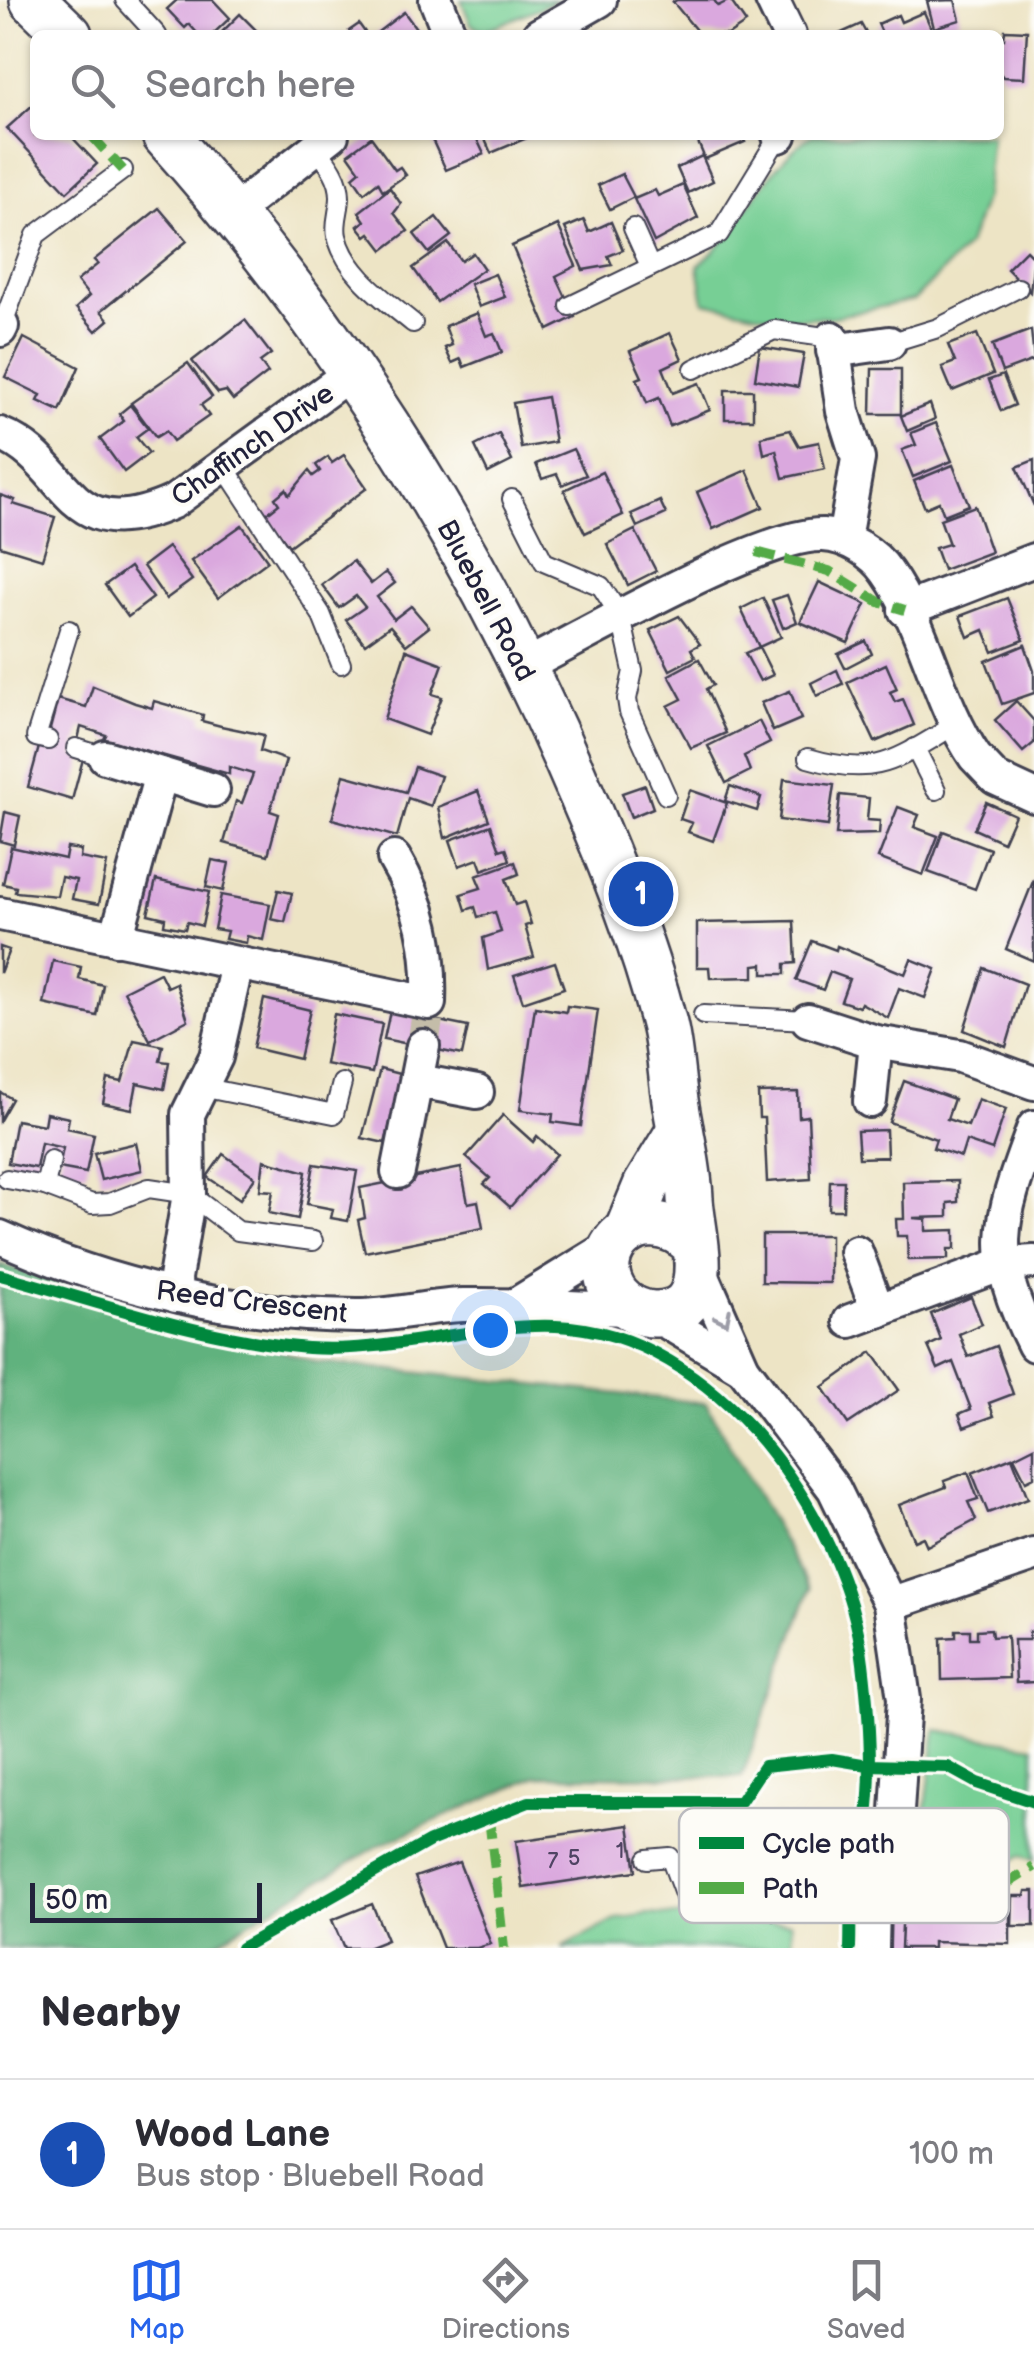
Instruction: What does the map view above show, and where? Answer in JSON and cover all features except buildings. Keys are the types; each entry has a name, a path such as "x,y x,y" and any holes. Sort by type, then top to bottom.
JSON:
{"street":[{"path":"33,0 64,30"},
{"path":"436,0 448,30"},
{"path":"548,30 600,0"},
{"path":"772,0 787,30"},
{"name":"Bluebell Road","path":"169,140 352,372 456,539 525,666 590,814 640,944 666,1029 696,1257 743,1368 834,1489 890,1604 904,1699 898,1808"},
{"path":"231,214 317,140"},
{"path":"844,539 858,459 843,410 832,344 889,342"},
{"name":"Chaffinch Drive","path":"0,434 32,456 75,503 122,516 146,514 173,502 352,372"},
{"path":"525,666 756,552 798,538 824,535 844,539 886,569 975,758 995,778 1034,796"},
{"path":"906,610 1034,560"},
{"path":"90,753 213,790"},
{"path":"116,939 161,774"},
{"path":"394,858 411,887 423,922 430,965 418,1080 398,1172"},
{"path":"0,914 236,964 426,1023"},
{"path":"176,1296 189,1194 188,1114 216,1057 236,964"},
{"path":"808,1020 876,1042 960,1056 1034,1083"},
{"path":"870,1101 876,1042"},
{"path":"418,1080 477,1092"},
{"path":"1034,1127 1001,1225 1018,1263 1034,1344"},
{"name":"Bluebell Road","path":"680,1130 646,1186 608,1267 612,1288 643,1312 743,1368"},
{"path":"512,1307 621,1237 662,1223 677,1228 696,1257 694,1290 684,1304 643,1312"},
{"name":"Reed Crescent","path":"0,1238 66,1267 176,1296 358,1316 463,1305 643,1312"},
{"path":"856,1252 864,1316 1018,1263"},
{"path":"890,1604 1034,1555"},
{"name":"Bluebell Road","path":"872,1948 873,1923"}],"lane":[{"path":"125,0 152,30"},
{"path":"319,140 336,174 340,196 336,233 343,251 375,291 413,324"},
{"path":"570,306 719,234 777,140"},
{"path":"1,328 36,235 123,170"},
{"path":"633,228 650,266"},
{"path":"889,342 938,328 1018,288"},
{"path":"694,368 774,330 832,344"},
{"path":"224,466 322,614 341,664"},
{"path":"512,499 544,562 601,586 621,618 632,660 629,712 666,795"},
{"path":"48,740 36,737 69,630"},
{"path":"808,758 846,770 866,768 957,724"},
{"path":"914,748 936,790"},
{"path":"703,1015 808,1020"},
{"path":"201,1087 334,1114 342,1083"},
{"path":"45,1186 52,1160"},
{"path":"7,1179 45,1186 92,1204 110,1203 149,1188 189,1194 238,1231 312,1242"},
{"path":"647,1859 670,1856 679,1880"}],"green space":[{"path":"461,0 558,0 486,30 471,24"},
{"path":"805,140 991,140 985,196 968,245 914,300 833,317 784,319 704,302 698,266 728,235 795,148"},
{"path":"0,1264 317,1362 706,1403 810,1589 742,1777 537,1776 380,1845 205,1948 0,1948"},
{"path":"936,1730 1034,1746 1034,1860 1021,1856 1009,1862 1009,1808 926,1808"},
{"path":"647,1914 679,1916 679,1923 791,1923 793,1948 562,1948 618,1919"}],"tunnel":[{"path":"423,1046 427,1019"}],"marked path":[{"path":"96,140 123,170"},
{"path":"756,552 829,571 879,602 905,610"},
{"path":"740,1802 742,1808"},
{"path":"489,1818 504,1948"},
{"path":"1009,1883 1034,1867"}],"cycle path":[{"path":"0,1275 191,1329 269,1344 339,1349 494,1329 556,1326 614,1336 669,1361 719,1397 763,1442 801,1494 831,1550 852,1607 863,1663 869,1722 867,1808"},
{"path":"241,1948 430,1841 529,1802 740,1802 764,1766 832,1759 868,1765 948,1767 977,1783 1034,1802"},
{"path":"850,1923 850,1948"}],"place":[{"name":"Wood Lane","path":"641,894"}]}
